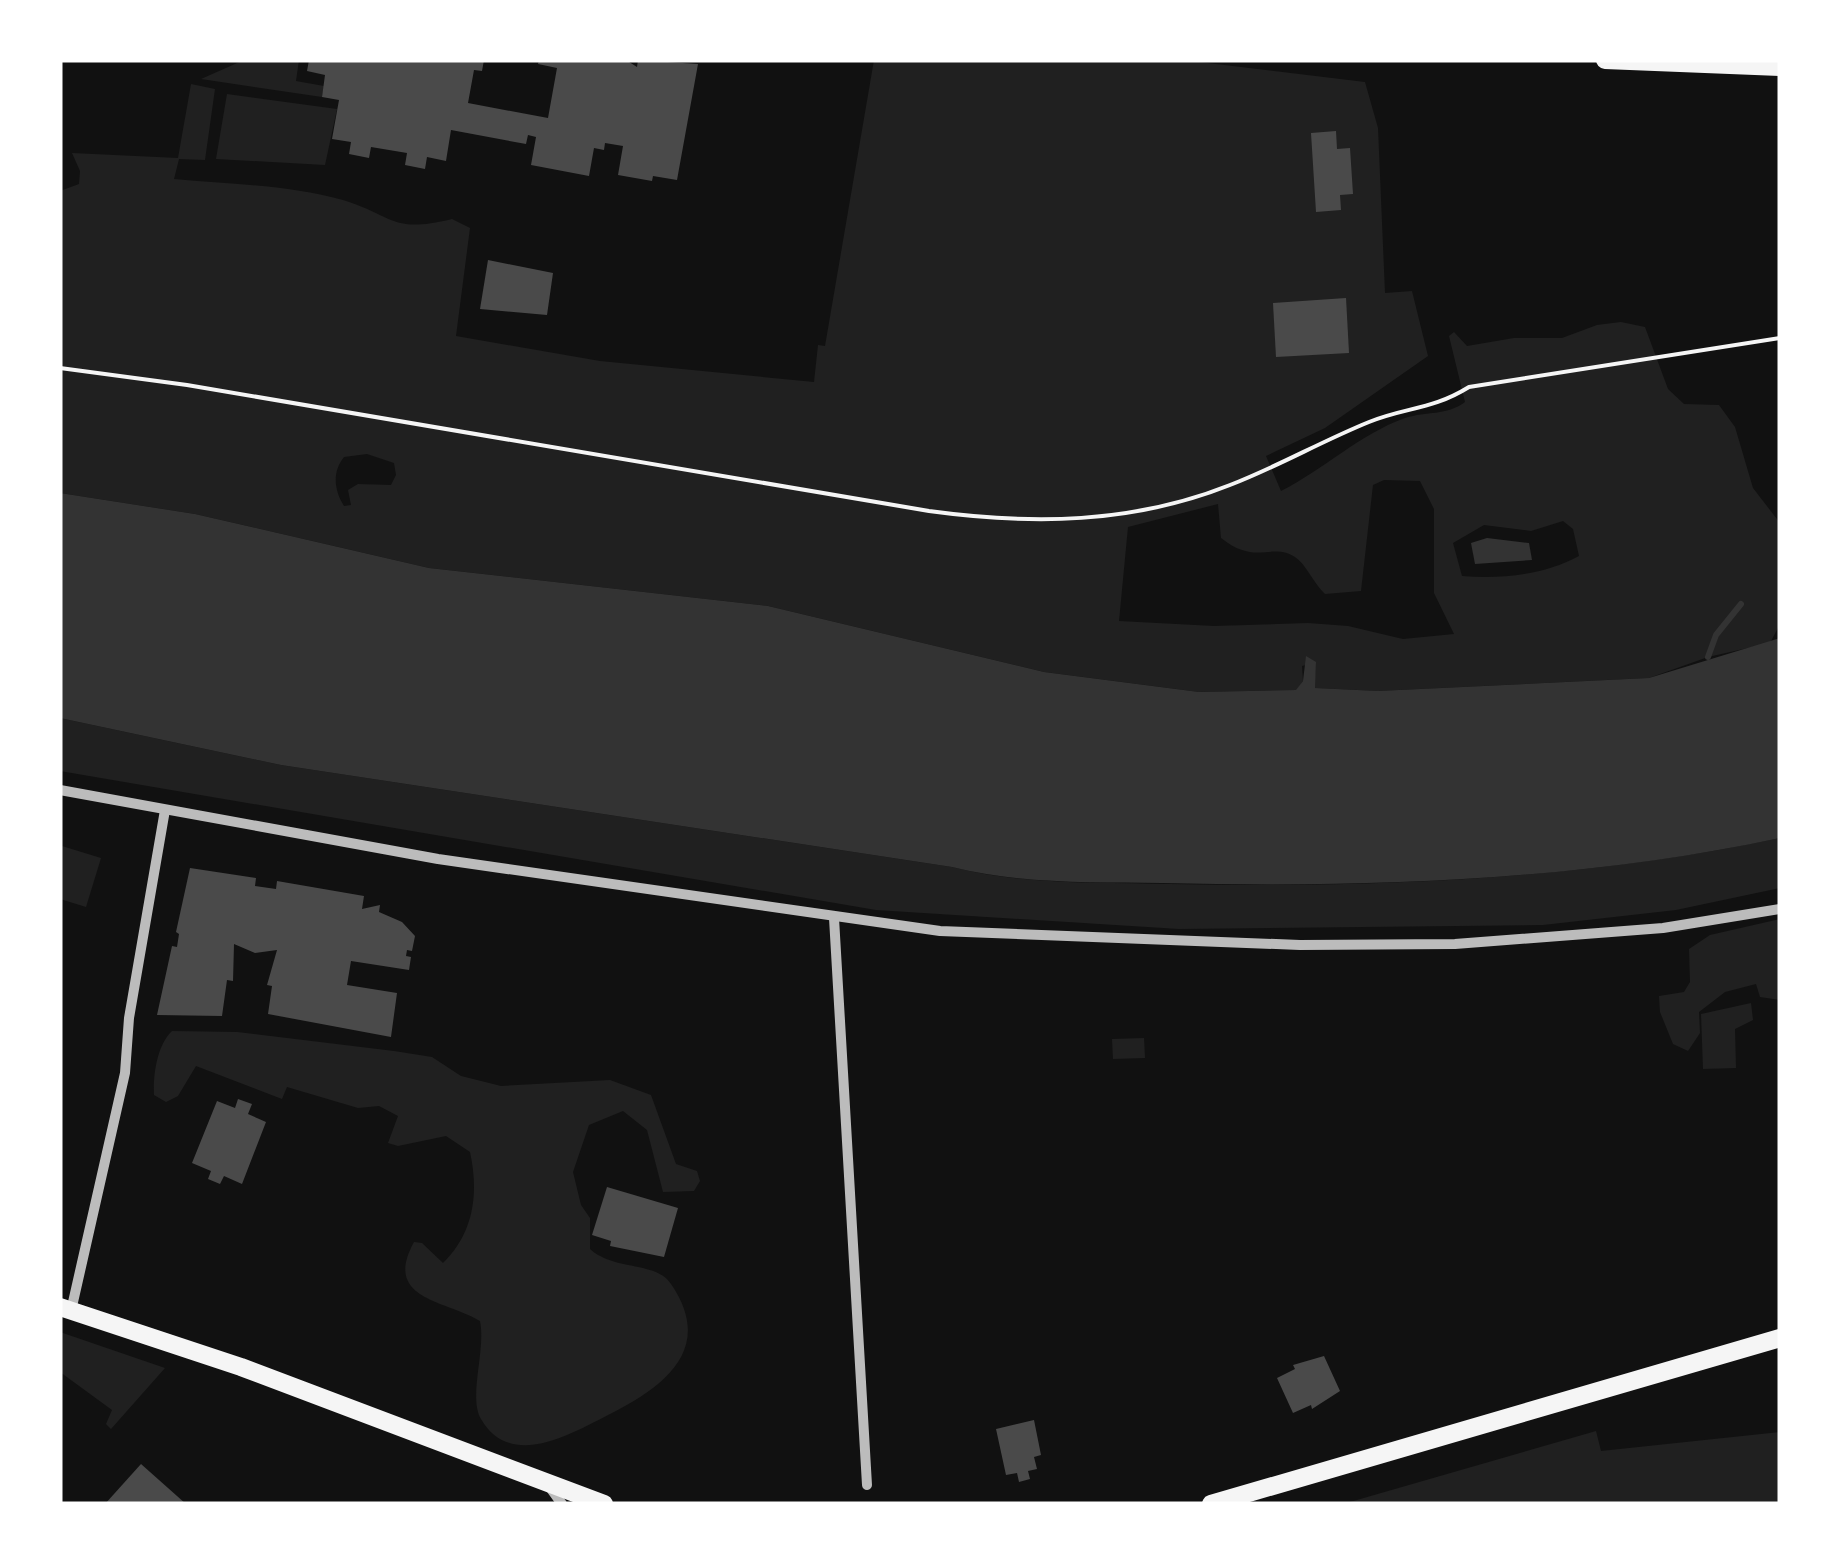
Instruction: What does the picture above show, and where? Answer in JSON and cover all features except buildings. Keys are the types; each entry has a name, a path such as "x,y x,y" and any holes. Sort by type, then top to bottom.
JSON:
{"main road":[{"path":"1605,60 1780,66"},
{"path":"65,1309 242,1367 604,1504"},
{"path":"1212,1504 1780,1338"}],"street":[{"path":"60,790 438,859 834,918 972,934 1360,945 1560,938 1718,922 1780,909"},
{"path":"65,1309 125,1073 128,1018 165,810"},
{"path":"834,918 868,1485"},
{"path":"545,1482 562,1504"}],"path":[{"path":"60,368 187,385 929,511 1015,520 1069,520 1148,510 1214,491 1372,421 1442,404 1469,388 1780,338"}],"shaded area":[{"path":"244,60 299,60 296,81 324,86 322,97 201,79"},
{"path":"874,60 1183,60 1365,82 1378,128 1385,293 1412,291 1428,356 1325,428 1266,456 1281,491 1388,425 1465,402 1449,336 1454,332 1467,346 1514,338 1562,338 1597,325 1621,322 1645,327 1668,389 1684,404 1719,405 1735,427 1753,488 1780,523 1780,624 1770,643 1708,657 1649,678 1378,691 1314,688 1316,662 1302,666 1303,681 1297,690 1199,692 1044,672 768,606 429,568 195,514 60,493 60,191 79,184 80,171 72,153 178,158 191,84 215,89 205,160 179,159 174,179 302,191 343,200 404,224 452,219 470,228 456,336 600,361 814,382 818,345 825,346","holes":["367,454 394,463 396,475 391,485 358,484 348,490 351,505 344,506 336,481 340,463 344,457","1384,480 1420,481 1434,509 1434,593 1454,634 1403,639 1348,626 1308,623 1214,626 1119,621 1128,527 1218,504 1221,538 1233,546 1244,551 1295,557 1325,594 1361,591 1373,485","1563,521 1573,529 1579,556 1552,568 1522,574 1462,576 1453,543 1484,525 1531,531"]},
{"path":"227,94 337,109 325,165 216,159"},
{"path":"60,493 195,514 429,568 768,606 1044,672 1199,692 1296,690 1303,681 1306,656 1316,662 1315,688 1378,691 1649,678 1780,638 1780,838 1628,864 1473,878 1317,884 1057,881 1004,877 281,765 60,718"},
{"path":"1487,538 1529,543 1532,560 1475,564 1471,543"},
{"path":"60,718 281,765 1033,880 1246,885 1476,878 1629,863 1780,838 1780,888 1676,910 1543,925 1179,929 876,910 60,771"},
{"path":"62,846 101,858 86,907 60,899"},
{"path":"1780,919 1780,1000 1760,997 1756,984 1725,992 1699,1012 1700,1033 1688,1051 1673,1044 1660,1012 1659,996 1684,992 1690,982 1689,949 1710,935"},
{"path":"1751,1003 1753,1020 1735,1029 1736,1068 1703,1069 1701,1014"},
{"path":"172,1031 237,1032 432,1057 461,1076 501,1086 610,1080 651,1095 676,1164 697,1171 700,1181 694,1191 663,1192 647,1130 623,1111 589,1125 573,1172 581,1205 590,1218 590,1249 611,1261 655,1272 671,1284 688,1327 686,1346 678,1362 666,1377 632,1402 563,1437 526,1445 509,1443 494,1435 477,1410 480,1321 422,1295 406,1276 406,1261 414,1242 422,1243 443,1263 462,1239 474,1197 470,1152 446,1136 398,1146 388,1143 398,1116 379,1106 358,1108 287,1087 282,1099 196,1066 178,1096 166,1102 154,1095 154,1079 159,1052"},
{"path":"1144,1038 1145,1058 1113,1059 1112,1039"},
{"path":"60,1332 165,1368 111,1429 106,1424 112,1410 60,1372"},
{"path":"1596,1431 1601,1451 1780,1432 1780,1504 1343,1504"}],"waterway":[{"path":"1708,657 1716,635 1741,604"}]}
